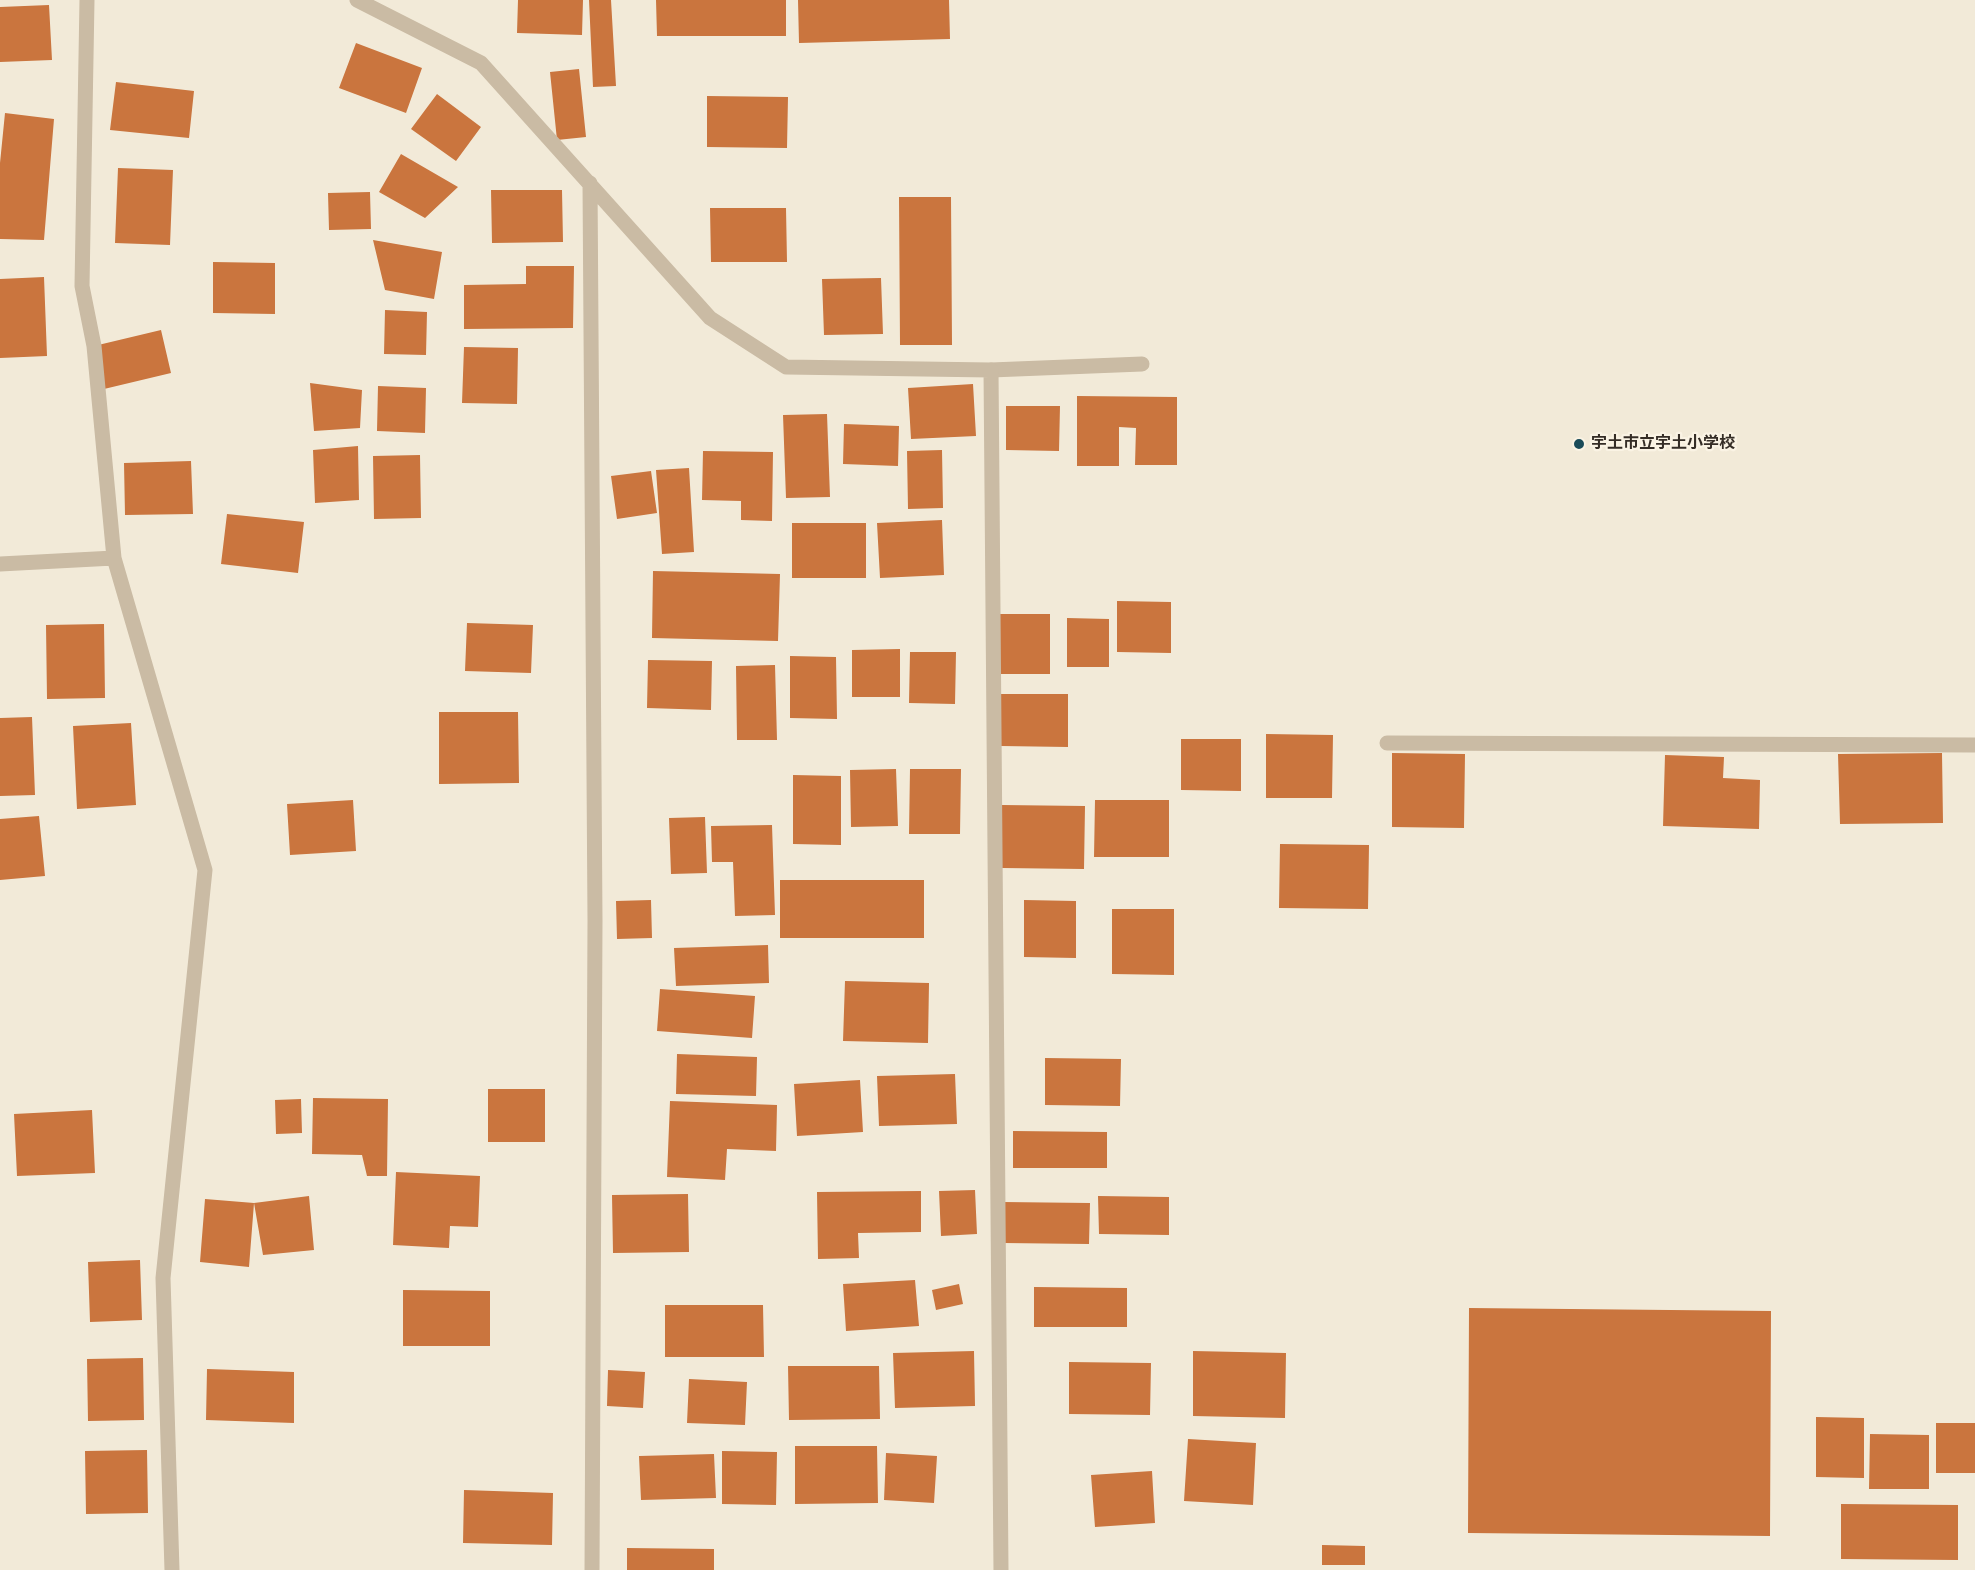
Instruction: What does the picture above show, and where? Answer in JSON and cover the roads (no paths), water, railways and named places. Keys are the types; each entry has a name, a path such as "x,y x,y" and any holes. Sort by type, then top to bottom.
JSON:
{"street":[{"path":"87,0 82,286 94,346 114,558 205,870 163,1278 172,1570"},
{"path":"357,0 481,63 710,318 786,367 991,370 1142,364"},
{"path":"590,183 596,921 592,1570"},
{"path":"991,370 1001,1570"},
{"path":"0,564 114,558"},
{"path":"1387,742 1975,745"}],"place":[{"name":"宇土市立宇土小学校","path":"1579,444"}]}
